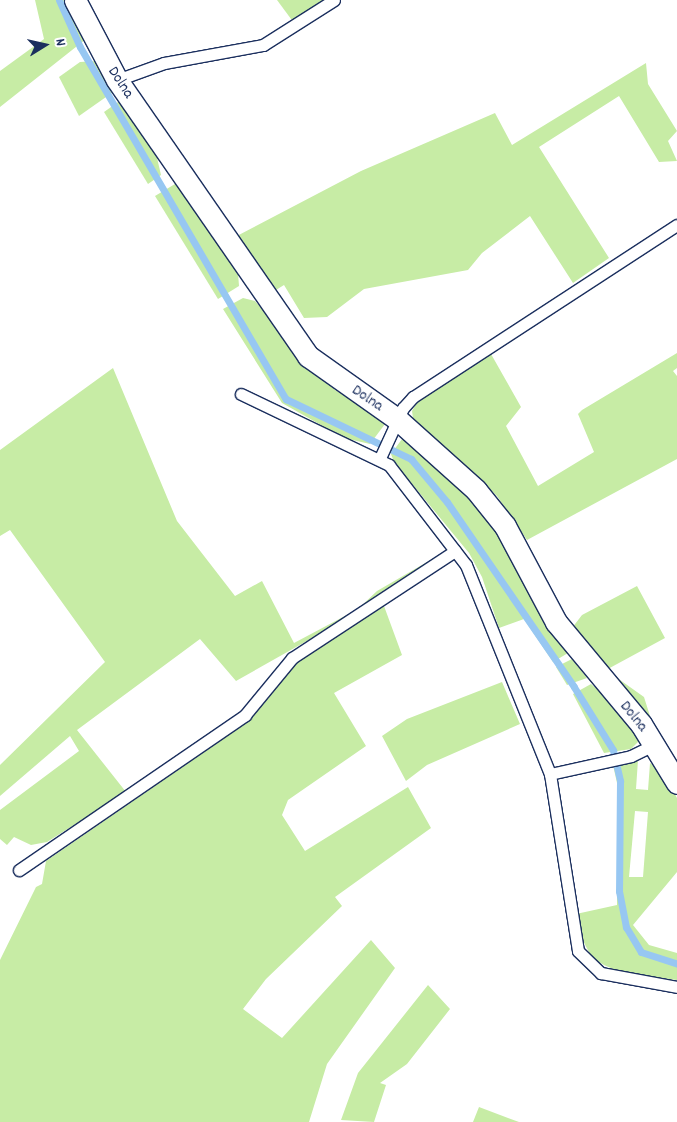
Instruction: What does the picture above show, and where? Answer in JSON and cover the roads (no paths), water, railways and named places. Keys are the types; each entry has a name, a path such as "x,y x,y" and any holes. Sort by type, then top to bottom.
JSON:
{"street":[{"name":"Dolna","path":"76,0 117,80 308,356 476,490 506,526 556,622 654,745 677,783"}],"lane":[{"path":"117,80 164,63 263,45 334,0"},
{"path":"380,458 394,425 413,397 677,225"},
{"path":"241,394 380,458 400,475 455,551 484,601 550,774 578,951 601,973 677,987"},
{"path":"19,870 245,715 292,658 455,551"},
{"path":"550,774 631,756 654,745"}],"waterway":[{"path":"59,0 80,47 286,399 411,459 447,502 574,687 613,750 620,781 619,891 626,927 641,952 677,964"}]}
